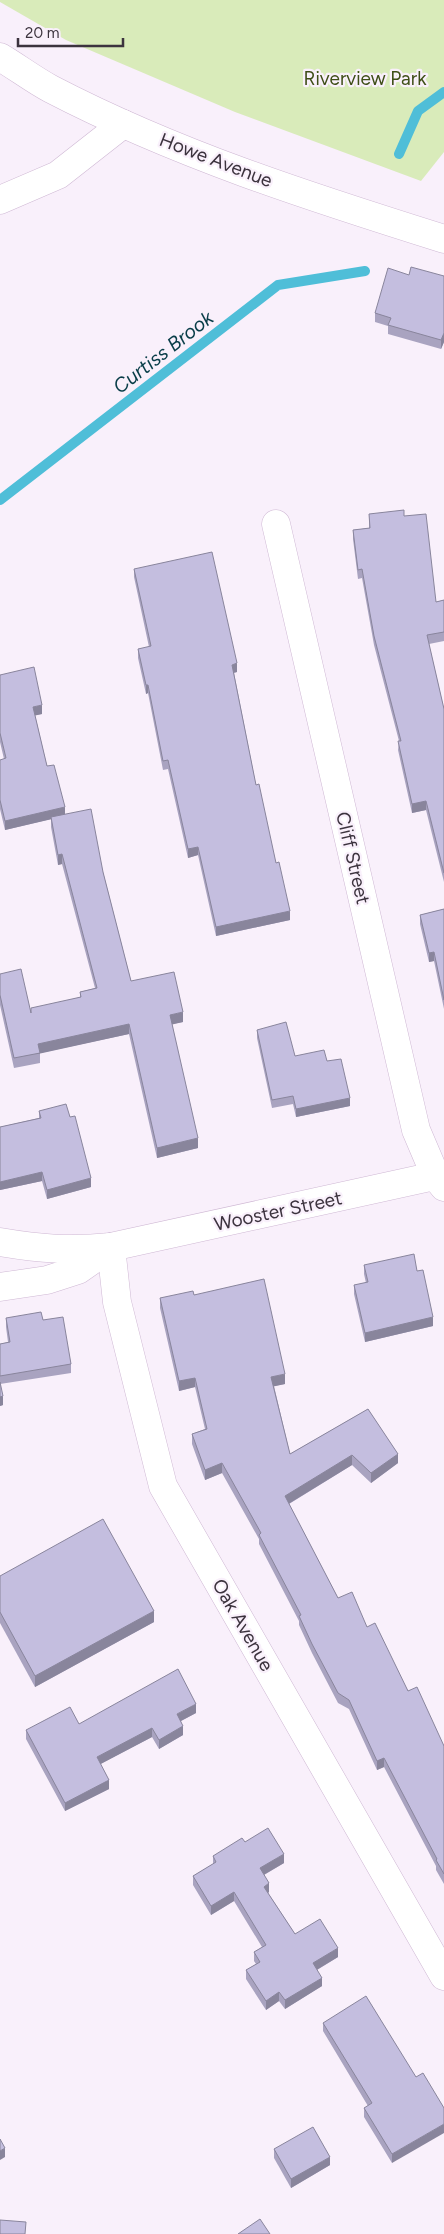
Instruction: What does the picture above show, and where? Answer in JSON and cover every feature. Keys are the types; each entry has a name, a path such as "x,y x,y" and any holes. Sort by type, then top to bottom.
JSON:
{"street":[{"name":"Howe Avenue","path":"0,57 50,88 123,124 217,164 444,239"},
{"path":"0,200 58,175 123,124"},
{"name":"Cliff Street","path":"276,524 416,1130 441,1179"},
{"name":"Wooster Street","path":"0,1242 32,1248 70,1251 111,1247 441,1179"},
{"name":"Wooster Street","path":"0,1287 47,1280 78,1270 111,1247"},
{"name":"Oak Avenue","path":"111,1247 117,1302 164,1486 444,1976"}],"green space":[{"name":"Riverview Park","path":"0,0 444,0 444,152 421,181 235,112 66,40 0,2"}],"building":[{"path":"411,267 444,276 444,333 441,340 388,325 391,318 375,313 388,268 409,275"},
{"path":"404,510 404,516 426,514 436,602 444,600 444,632 427,635 444,709 444,873 426,801 412,804 398,741 401,741 374,636 362,569 358,570 353,530 370,528 369,514"},
{"path":"212,552 237,663 232,665 256,785 259,784 276,863 279,862 290,911 216,927 198,847 188,849 168,760 163,761 148,685 146,685 138,649 151,646 134,569"},
{"path":"34,667 42,705 33,707 47,766 54,765 65,807 5,821 0,800 0,760 6,758 0,733 0,675"},
{"path":"91,809 103,872 131,981 174,972 183,1012 170,1015 198,1138 157,1148 129,1024 38,1044 40,1053 14,1058 0,995 0,974 21,969 31,1013 31,1008 81,997 80,992 97,988 62,854 58,855 51,817"},
{"path":"444,909 444,1000 434,952 429,953 420,915"},
{"path":"286,1022 295,1056 324,1050 327,1061 341,1059 350,1098 296,1109 293,1096 272,1100 257,1030"},
{"path":"66,1104 70,1117 75,1116 91,1178 47,1190 42,1172 0,1182 0,1127 41,1118 39,1111"},
{"path":"414,1254 417,1271 423,1270 433,1317 365,1333 354,1285 368,1282 364,1265"},
{"path":"264,1279 285,1374 271,1377 290,1454 368,1409 398,1454 371,1473 352,1455 285,1496 338,1598 352,1592 367,1627 375,1623 408,1691 417,1687 444,1746 444,1874 384,1758 377,1761 349,1700 338,1693 312,1644 299,1616 301,1615 259,1535 261,1533 222,1463 205,1470 192,1434 207,1429 195,1378 179,1381 160,1298 193,1291 194,1295"},
{"path":"41,1312 43,1320 63,1317 71,1364 0,1376 0,1344 10,1342 6,1318"},
{"path":"0,1382 3,1396 0,1397"},
{"path":"103,1519 154,1611 35,1676 0,1612 0,1576"},
{"path":"178,1669 196,1704 177,1714 183,1726 159,1740 152,1728 97,1757 109,1780 65,1803 26,1730 70,1707 79,1724"},
{"path":"268,1828 284,1854 260,1868 269,1883 264,1887 295,1934 320,1919 338,1948 313,1963 322,1978 285,2000 279,1992 266,2001 246,1970 260,1962 254,1952 266,1945 234,1892 211,1906 193,1876 216,1862 213,1856 242,1838 245,1842"},
{"path":"366,1996 416,2077 423,2073 444,2108 444,2124 392,2154 364,2108 372,2103 323,2023"},
{"path":"313,2127 330,2157 291,2179 274,2149"},
{"path":"0,2139 5,2148 0,2151"},
{"path":"260,2219 270,2234 238,2234"},
{"path":"0,2220 26,2222 25,2234 0,2234"}],"waterway":[{"name":"Curtiss Brook","path":"399,154 418,111 444,92"},
{"name":"Curtiss Brook","path":"0,500 278,285 365,271"}]}
